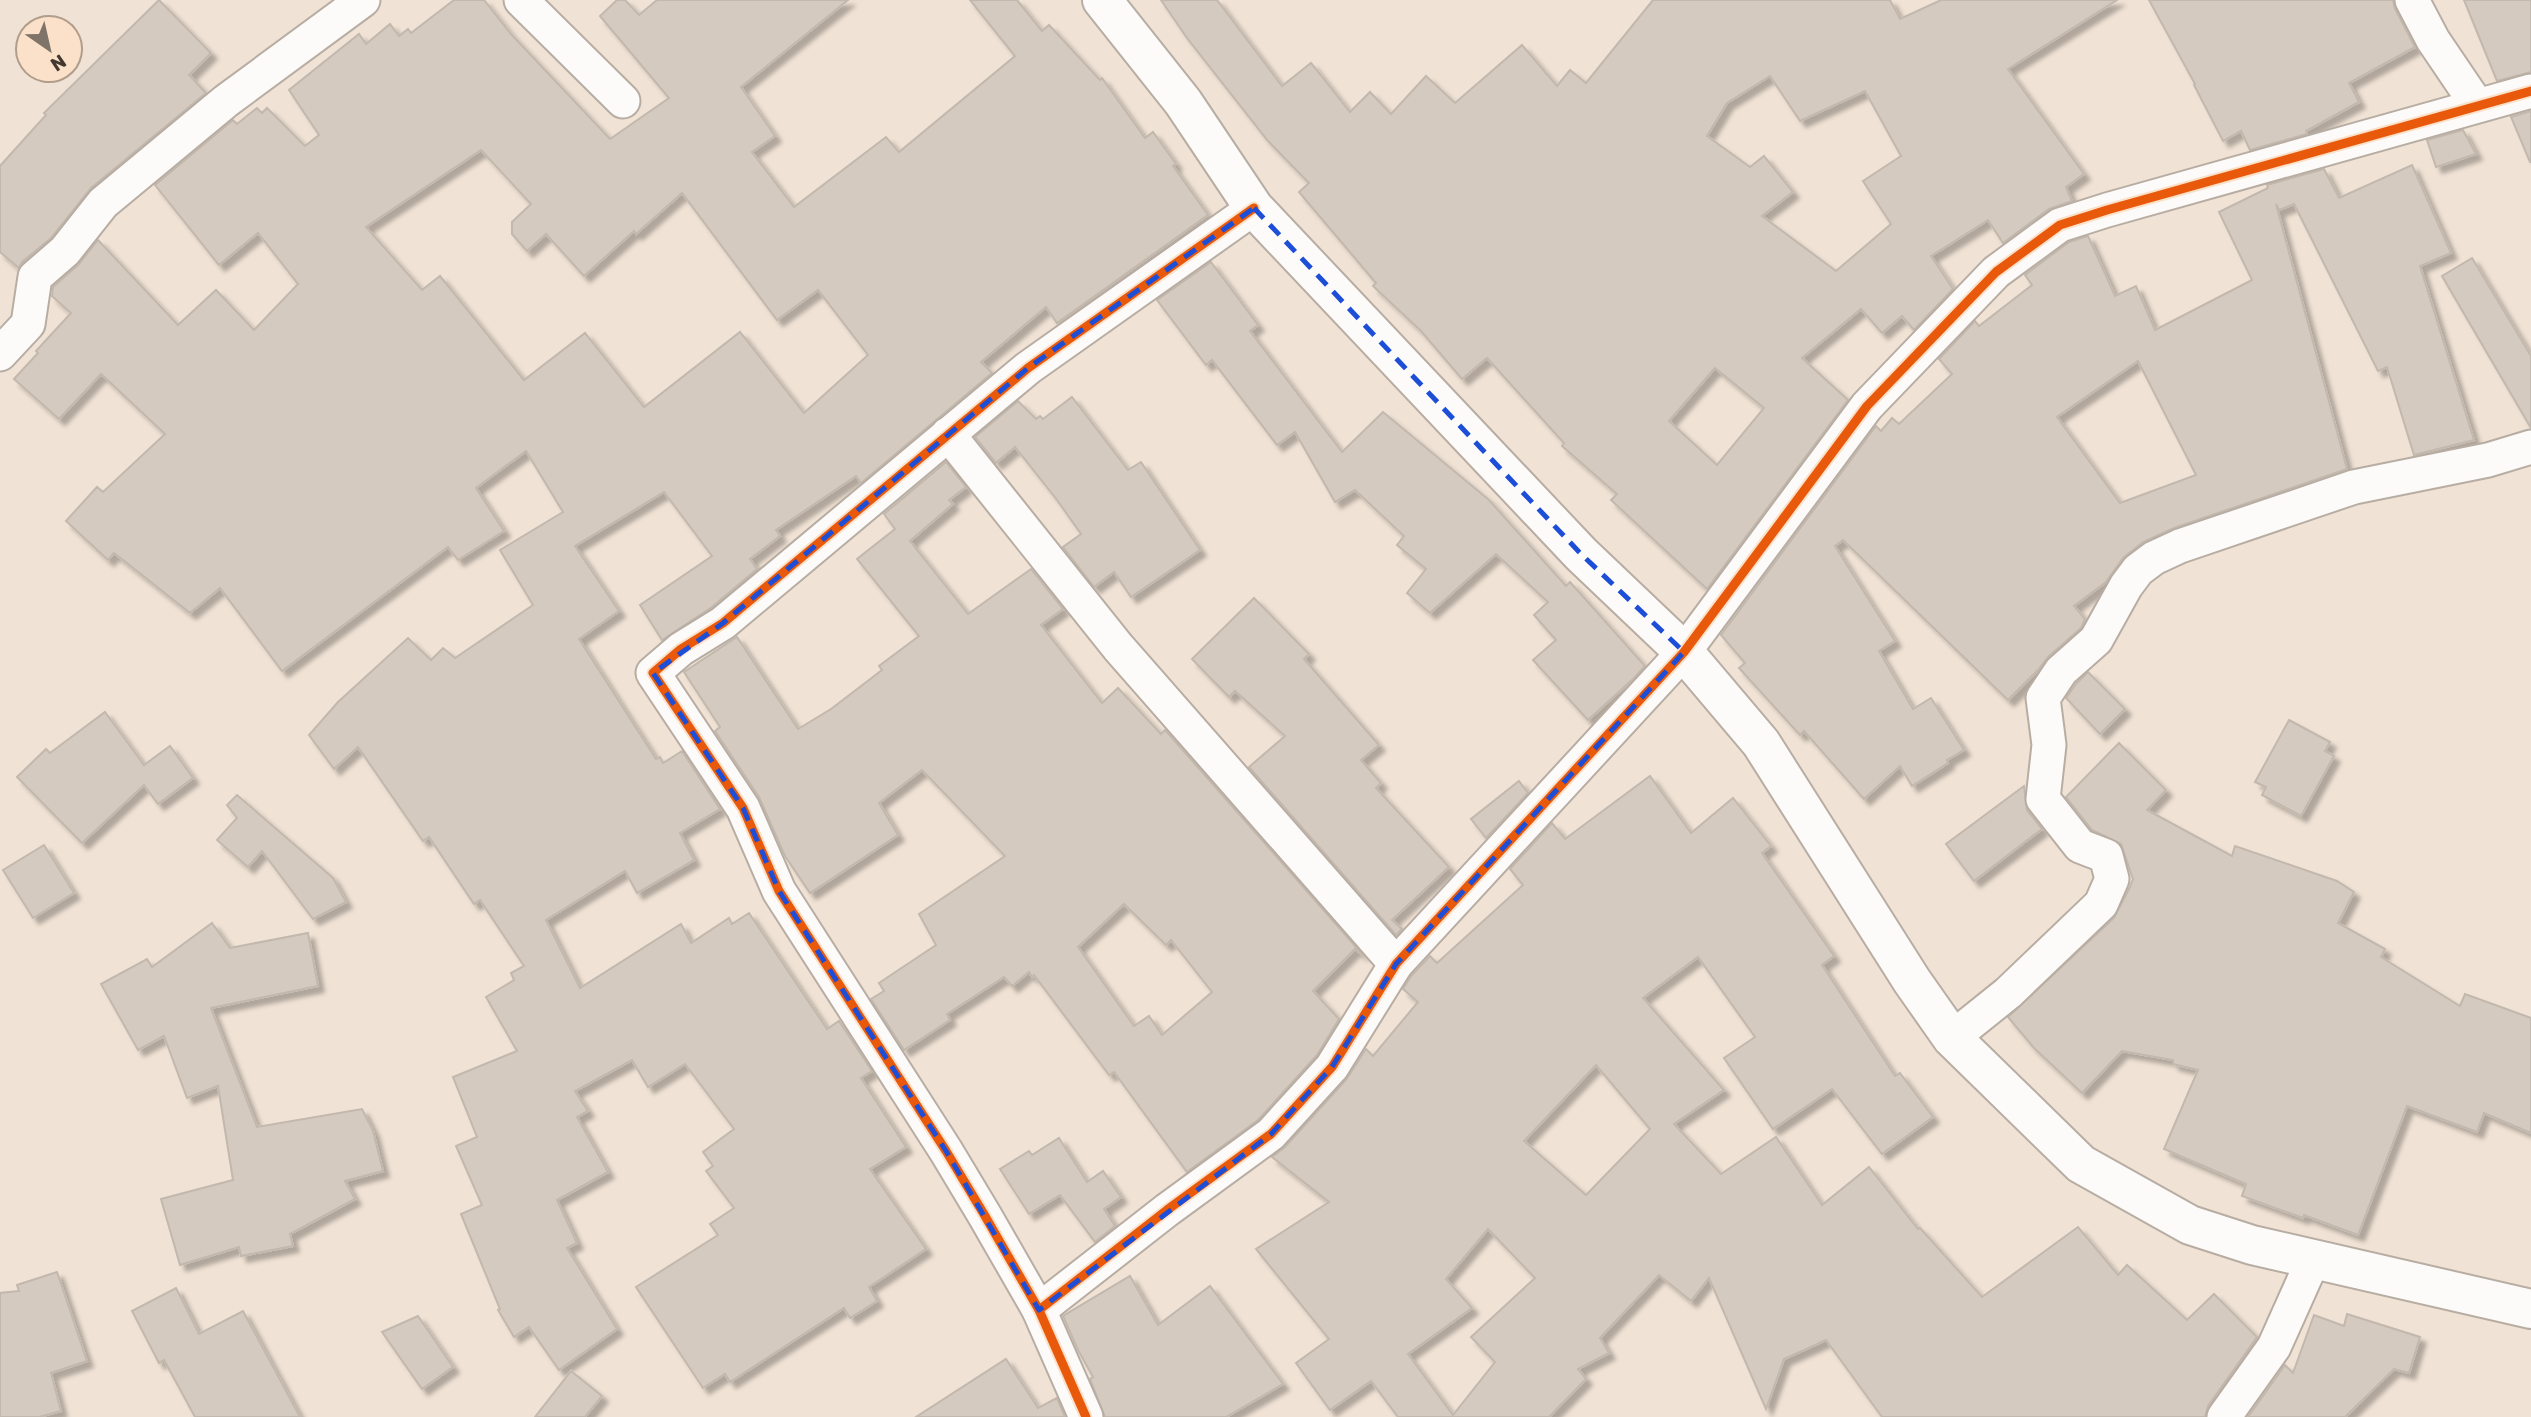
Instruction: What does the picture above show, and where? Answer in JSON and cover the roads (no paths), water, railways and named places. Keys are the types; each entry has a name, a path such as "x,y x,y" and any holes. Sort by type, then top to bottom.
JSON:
{"main road":[{"path":"1102,0 1183,102 1254,208 1580,554 1684,652 1761,743 1912,981 1952,1038 2081,1164 2190,1225 2252,1245 2531,1310"}],"street":[{"path":"0,354 28,324 35,277 65,251 103,203 226,101 363,0"},
{"path":"521,0 623,101"},
{"path":"2412,0 2433,40 2477,105"},
{"path":"1039,1310 1167,1210 1271,1134 1332,1067 1396,964 1684,652 1867,406 1996,272 2060,225 2107,209 2531,91"},
{"path":"1086,1417 1039,1310 946,1151 779,891 743,808 653,673 681,649 723,623 1028,368 1254,208"},
{"path":"948,434 1118,647 1396,964"},
{"path":"1952,1038 2008,993 2056,949 2101,904 2112,879 2106,856 2080,846 2043,799 2049,745 2042,698 2061,671 2096,640 2138,570 2154,558 2180,546 2354,487 2488,460 2531,447"},
{"path":"2224,1417 2274,1347 2313,1260"}]}
